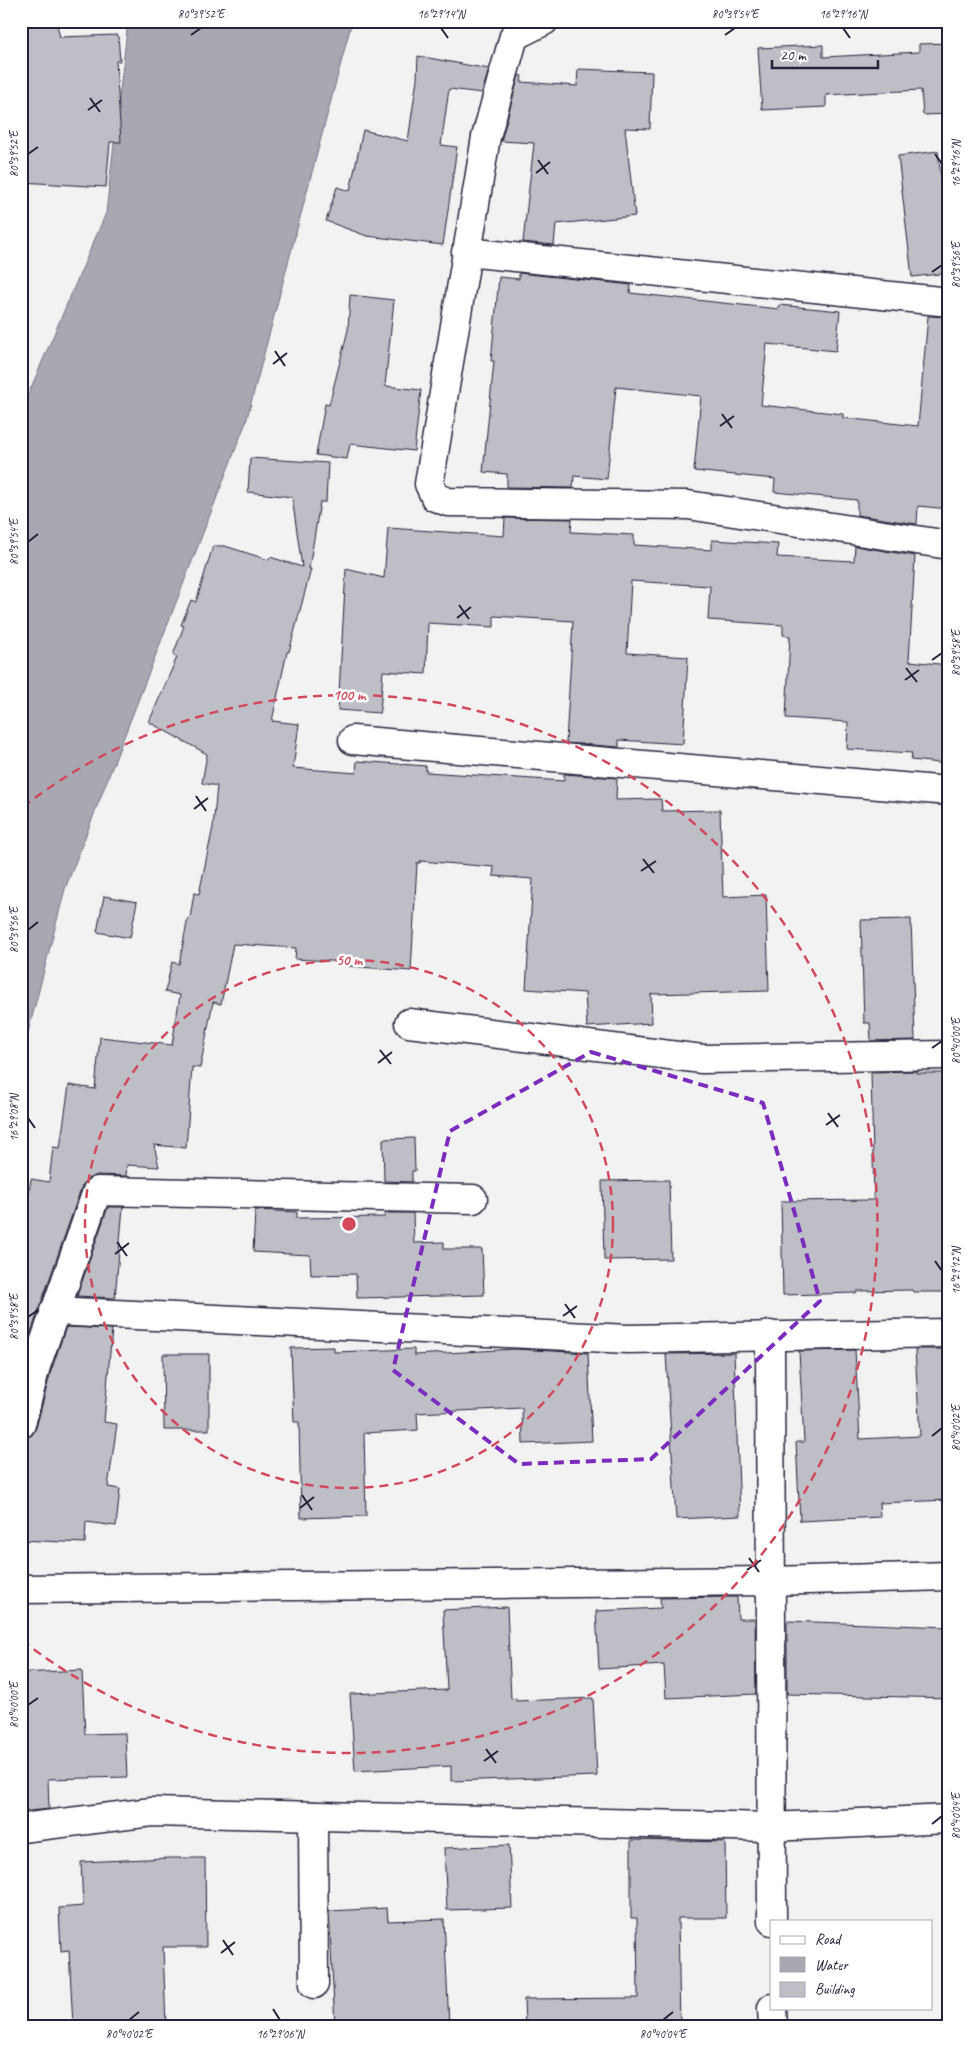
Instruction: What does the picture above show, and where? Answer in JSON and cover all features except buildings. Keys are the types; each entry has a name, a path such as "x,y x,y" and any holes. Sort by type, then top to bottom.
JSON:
{"street":[{"path":"544,21 514,36 486,137 429,484 435,497 448,502 688,505 949,546"},
{"path":"466,252 949,302"},
{"path":"353,740 949,791"},
{"path":"409,1023 702,1059 949,1055"},
{"path":"21,1424 36,1366 97,1191 474,1199"},
{"path":"54,1311 628,1339 949,1333"},
{"path":"770,1335 772,1920"},
{"path":"21,1589 771,1581 949,1576"},
{"path":"21,1828 152,1812 772,1827 949,1819"},
{"path":"313,1816 314,1984"},
{"path":"772,2010 772,2026"}],"highlighted area":[{"path":"591,1052 763,1103 820,1301 651,1459 519,1464 393,1370 450,1131"}],"water":[{"path":"128,21 352,21 246,422 65,889 21,1060 21,411 106,213"}]}
